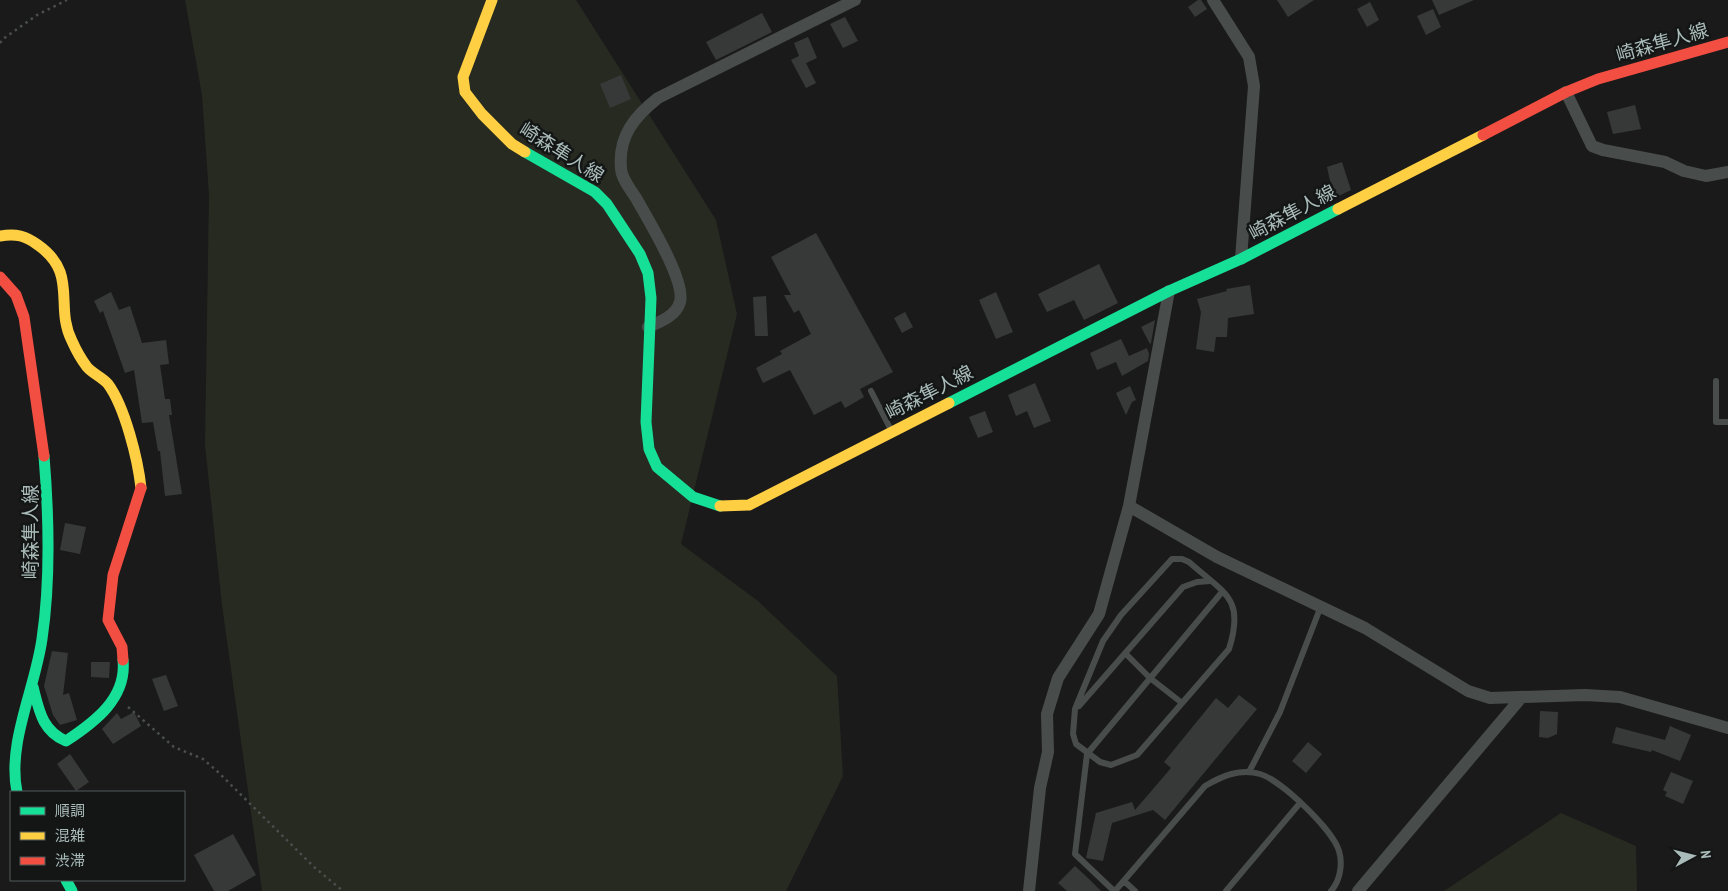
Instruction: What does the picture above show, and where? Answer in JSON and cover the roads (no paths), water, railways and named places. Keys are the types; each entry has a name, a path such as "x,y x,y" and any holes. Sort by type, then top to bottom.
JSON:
{"main road":[{"name":"崎森隼人線","path":"492,0 463,77 466,92 482,114 512,144 541,162 581,182 606,204 640,254 648,273 651,298 648,327 646,422 649,449 657,467 693,497 719,506 749,505 1169,292 1240,259 1566,92 1598,79 1728,42"},
{"path":"0,236 10,234 26,236 48,252 61,270 68,333 88,368 107,383 116,399 138,462 142,492 113,575 108,620 122,647 124,669 114,700 89,726 66,741 54,737 42,720 33,687"},
{"name":"崎森隼人線","path":"0,277 8,283 19,298 22,308 29,342 50,503 43,642 16,748 14,780 17,791"}],"street":[{"path":"648,327 664,320 675,311 680,301 679,282 652,226 620,169 622,140 631,124 641,111 658,98 855,0"},
{"path":"1212,0 1249,57 1254,86 1240,259"},
{"path":"1566,92 1592,146 1603,150 1665,162 1684,171 1706,176 1728,172"},
{"path":"1029,891 1040,788 1048,752 1047,714 1058,678 1099,614 1129,506 1169,292"},
{"path":"1129,506 1217,557 1365,628 1468,691 1490,698 1585,695 1620,697 1728,728"},
{"path":"1358,891 1521,698"}],"lane":[{"path":"1716,381 1716,422 1728,422"},
{"path":"871,391 892,431"},
{"path":"1172,559 1182,559 1190,562 1210,581 1230,599 1236,614 1235,628 1229,649 1138,755 1111,765 1100,762 1087,754 1076,744 1073,734 1075,709 1103,641 1161,569 1172,559"},
{"path":"1075,709 1183,587 1197,582 1210,581"},
{"path":"1222,592 1087,754 1076,854 1115,891 1205,786 1222,776 1240,771 1249,772 1260,774 1272,780 1300,803 1334,839 1339,852 1340,868 1336,885 1331,891"},
{"path":"1249,772 1280,712 1321,606"},
{"path":"1125,653 1150,678 1182,703"},
{"path":"1226,891 1300,803"},
{"path":"1124,881 1135,891"}]}
